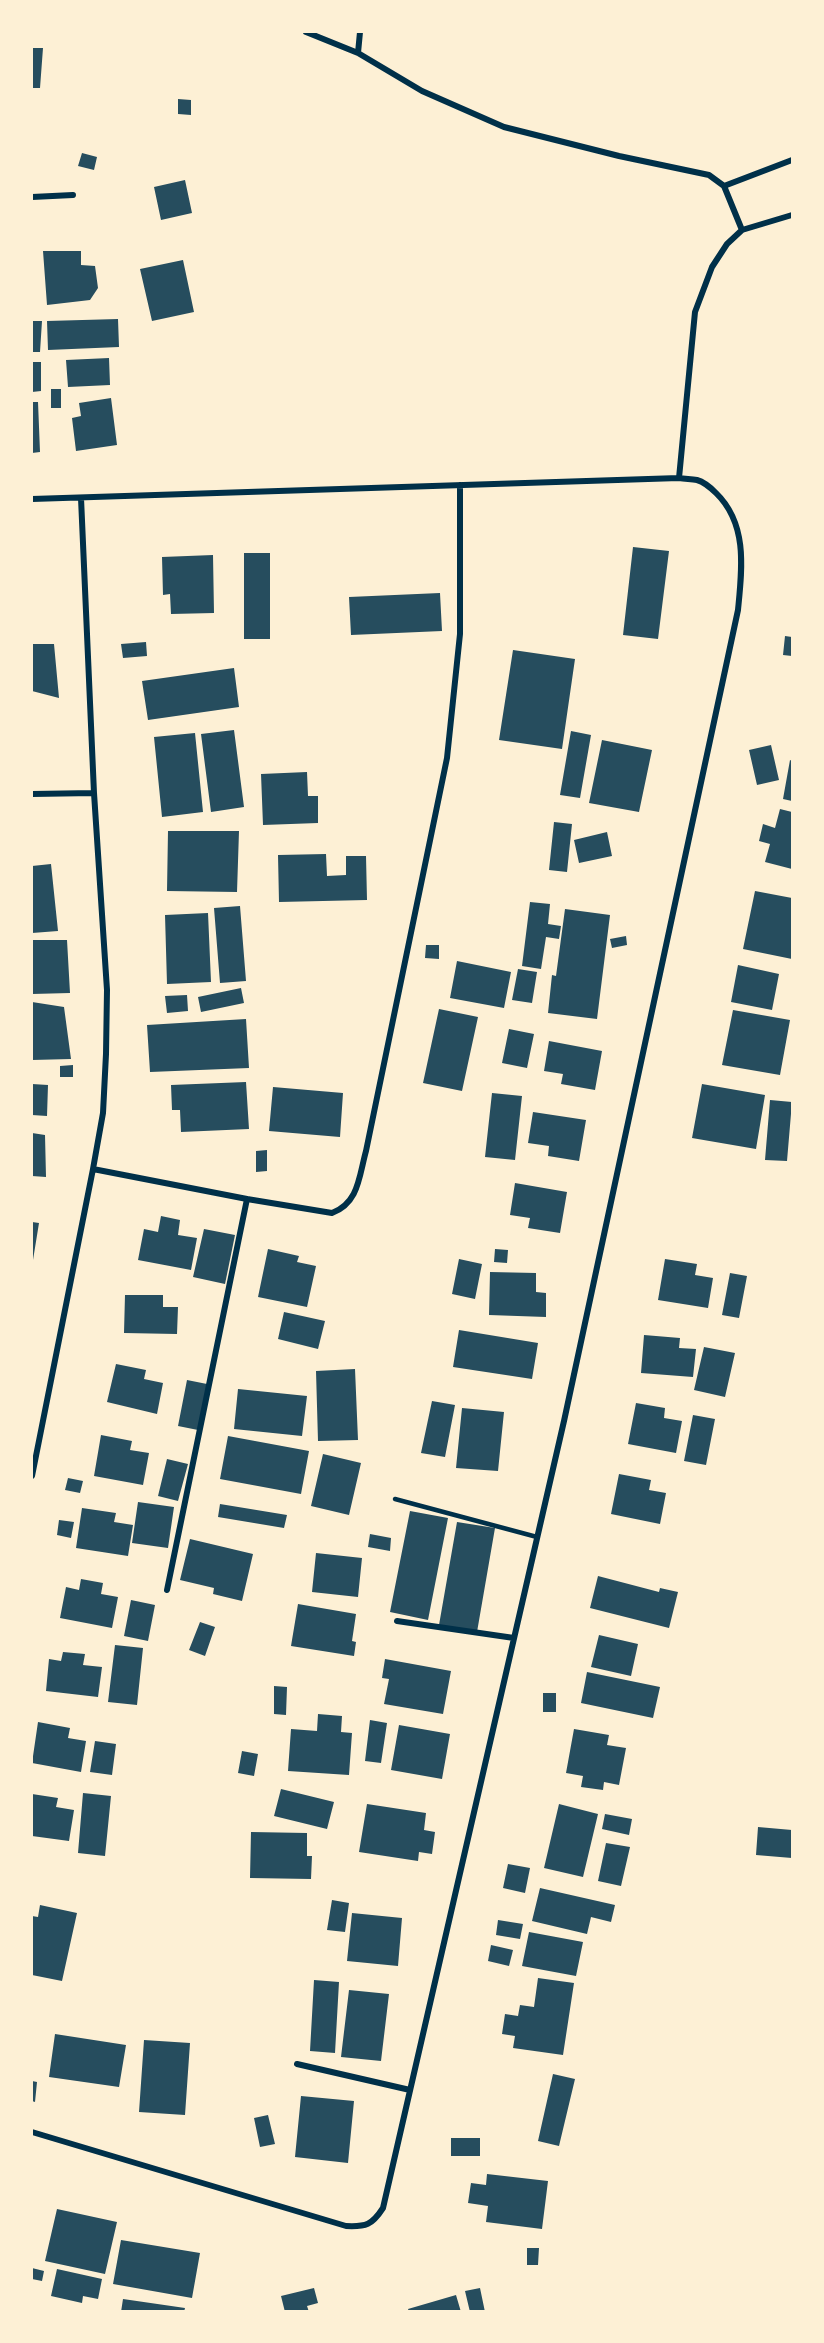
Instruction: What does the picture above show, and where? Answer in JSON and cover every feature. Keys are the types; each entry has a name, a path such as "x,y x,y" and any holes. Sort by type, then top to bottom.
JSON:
{"street":[{"path":"306,32 358,53 422,91 504,127 619,156 709,175 724,186 742,230"},
{"path":"358,53 360,32"},
{"path":"724,186 792,160"},
{"path":"32,197 73,195"},
{"path":"679,478 695,312 712,267 727,244 742,230 792,215"},
{"path":"32,499 679,478 699,480 724,501 737,522 741,546 738,610 564,1421 383,2208 375,2220 362,2227 346,2226 32,2132"},
{"path":"93,1169 332,1213 344,1208 353,1197 366,1151 447,758 460,634 460,485"},
{"path":"32,1476 103,1113 107,1000 94,793 81,498"},
{"path":"32,794 94,793"},
{"path":"167,1590 247,1199"},
{"path":"397,1621 514,1638"},
{"path":"297,2064 410,2090"}],"lane":[{"path":"395,1499 537,1537"}],"building":[{"path":"32,48 43,48 40,88 32,88"},
{"path":"178,99 191,100 191,115 178,114"},
{"path":"82,153 97,157 94,170 78,166"},
{"path":"185,180 192,213 161,220 154,187"},
{"path":"43,251 81,251 81,265 95,266 98,288 90,300 47,305"},
{"path":"183,260 194,312 152,321 140,269"},
{"path":"118,319 119,347 48,350 47,321"},
{"path":"32,321 42,321 40,352 32,352"},
{"path":"109,358 110,385 68,387 66,360"},
{"path":"32,362 41,362 41,391 32,392"},
{"path":"51,389 61,389 61,408 51,408"},
{"path":"111,398 117,445 76,451 72,418 81,416 79,403"},
{"path":"32,402 38,402 40,452 32,453"},
{"path":"633,547 669,551 658,639 623,635"},
{"path":"244,553 270,553 270,639 244,639"},
{"path":"213,555 214,613 171,614 170,594 163,595 162,557"},
{"path":"440,593 442,631 351,635 349,597"},
{"path":"785,636 792,637 792,656 783,655"},
{"path":"146,642 147,656 123,658 121,644"},
{"path":"32,644 54,644 59,698 32,691"},
{"path":"513,650 575,659 562,749 499,740"},
{"path":"234,668 239,707 148,720 142,681"},
{"path":"234,730 244,807 211,812 201,734"},
{"path":"571,731 591,735 580,798 560,795"},
{"path":"195,733 203,812 162,817 154,737"},
{"path":"602,740 652,750 639,812 589,803"},
{"path":"771,745 779,780 757,785 749,750"},
{"path":"790,760 792,761 792,801 783,799"},
{"path":"307,772 308,796 318,796 318,823 263,825 261,774"},
{"path":"780,809 792,812 792,869 765,862 770,844 759,841 763,824 775,828"},
{"path":"554,822 572,824 567,872 549,870"},
{"path":"168,831 239,831 237,892 167,891"},
{"path":"607,832 612,856 579,863 574,840"},
{"path":"326,854 327,876 346,875 346,856 366,856 367,900 279,902 278,855"},
{"path":"51,864 58,931 32,933 32,866"},
{"path":"755,891 792,898 792,959 743,949"},
{"path":"530,902 550,904 548,924 561,926 559,939 546,937 541,969 522,966"},
{"path":"240,906 246,981 220,983 214,908"},
{"path":"565,909 610,915 597,1019 548,1013 552,975 556,976"},
{"path":"208,913 211,982 167,984 165,915"},
{"path":"626,936 627,945 612,948 610,939"},
{"path":"32,940 67,940 70,993 32,994"},
{"path":"426,945 439,945 439,959 425,958"},
{"path":"457,961 511,972 504,1008 450,998"},
{"path":"738,965 779,974 772,1010 731,1002"},
{"path":"518,969 537,972 532,1003 512,1000"},
{"path":"241,988 244,1003 201,1012 198,997"},
{"path":"187,995 188,1011 167,1013 165,996"},
{"path":"32,1002 64,1007 71,1059 32,1060"},
{"path":"439,1009 478,1017 462,1091 423,1083"},
{"path":"733,1010 790,1020 780,1075 722,1065"},
{"path":"246,1019 249,1068 150,1072 147,1025"},
{"path":"509,1029 534,1034 527,1068 502,1063"},
{"path":"549,1041 602,1051 595,1090 561,1084 563,1074 544,1071"},
{"path":"73,1065 73,1077 60,1077 60,1066"},
{"path":"246,1082 249,1129 181,1132 180,1110 172,1110 171,1085"},
{"path":"32,1084 48,1085 47,1116 32,1115"},
{"path":"702,1084 765,1095 756,1149 692,1138"},
{"path":"273,1087 343,1093 340,1137 269,1131"},
{"path":"492,1093 522,1096 515,1160 485,1157"},
{"path":"770,1100 792,1102 787,1161 765,1160"},
{"path":"533,1112 586,1120 579,1161 548,1156 549,1146 528,1143"},
{"path":"32,1133 45,1135 46,1177 32,1176"},
{"path":"267,1150 267,1171 256,1172 256,1151"},
{"path":"515,1183 567,1192 560,1233 528,1228 530,1218 510,1215"},
{"path":"161,1216 180,1220 178,1235 197,1238 191,1270 138,1260 144,1229 158,1232"},
{"path":"32,1222 39,1223 33,1260 32,1260"},
{"path":"204,1229 235,1235 225,1284 193,1277"},
{"path":"268,1249 299,1256 297,1262 316,1266 307,1307 258,1297"},
{"path":"495,1249 508,1250 507,1263 494,1262"},
{"path":"459,1259 482,1264 475,1299 452,1294"},
{"path":"665,1259 697,1264 695,1275 713,1278 708,1308 658,1300"},
{"path":"490,1272 536,1273 536,1292 546,1293 546,1317 489,1315"},
{"path":"730,1273 747,1276 739,1318 722,1315"},
{"path":"125,1295 163,1295 163,1307 178,1307 177,1334 124,1333"},
{"path":"284,1312 325,1321 318,1349 278,1339"},
{"path":"459,1330 538,1343 532,1379 453,1367"},
{"path":"644,1335 680,1338 679,1348 696,1349 693,1377 641,1373"},
{"path":"704,1347 735,1353 725,1397 694,1390"},
{"path":"116,1364 146,1370 144,1379 163,1383 157,1414 107,1402"},
{"path":"355,1369 358,1440 318,1441 316,1371"},
{"path":"187,1380 207,1384 198,1430 178,1426"},
{"path":"238,1389 307,1396 302,1436 234,1429"},
{"path":"432,1401 455,1405 445,1457 421,1453"},
{"path":"636,1403 665,1408 664,1418 682,1421 676,1453 628,1444"},
{"path":"462,1408 504,1412 498,1471 456,1468"},
{"path":"693,1415 715,1419 706,1465 684,1461"},
{"path":"101,1435 132,1441 130,1450 149,1453 143,1485 94,1476"},
{"path":"228,1436 309,1451 301,1494 220,1479"},
{"path":"323,1454 361,1463 349,1515 311,1506"},
{"path":"167,1459 188,1464 178,1501 158,1496"},
{"path":"619,1474 651,1480 649,1490 666,1493 660,1524 611,1514"},
{"path":"68,1478 83,1481 80,1493 65,1490"},
{"path":"138,1502 174,1507 168,1548 132,1543"},
{"path":"220,1504 287,1515 284,1528 218,1517"},
{"path":"82,1508 116,1513 114,1522 133,1525 128,1556 76,1548"},
{"path":"410,1511 448,1518 428,1620 390,1612"},
{"path":"59,1520 74,1522 71,1538 57,1535"},
{"path":"457,1522 495,1528 477,1632 439,1625"},
{"path":"370,1534 391,1538 390,1551 368,1547"},
{"path":"190,1539 253,1554 242,1601 213,1594 214,1588 180,1580"},
{"path":"316,1553 362,1558 358,1597 312,1592"},
{"path":"598,1576 659,1592 660,1588 678,1592 669,1628 590,1608"},
{"path":"81,1579 103,1583 101,1594 118,1597 112,1628 60,1618 66,1587 79,1590"},
{"path":"131,1600 155,1605 148,1641 124,1636"},
{"path":"298,1604 356,1614 352,1641 356,1642 354,1656 291,1646"},
{"path":"200,1622 215,1627 205,1656 189,1650"},
{"path":"599,1635 638,1644 631,1676 591,1667"},
{"path":"115,1645 143,1648 137,1705 108,1702"},
{"path":"63,1652 85,1654 83,1665 102,1667 98,1697 46,1691 49,1659 61,1661"},
{"path":"385,1659 451,1671 443,1714 384,1704 389,1679 382,1678"},
{"path":"587,1672 660,1687 653,1718 581,1703"},
{"path":"274,1686 287,1687 286,1715 274,1714"},
{"path":"543,1693 556,1693 556,1712 543,1712"},
{"path":"318,1714 342,1716 341,1732 352,1733 349,1775 288,1771 291,1729 317,1731"},
{"path":"370,1720 387,1723 381,1763 365,1761"},
{"path":"38,1722 70,1728 68,1738 86,1741 81,1772 32,1763"},
{"path":"399,1725 450,1734 442,1779 391,1770"},
{"path":"574,1729 609,1735 607,1745 626,1748 619,1785 604,1782 603,1790 581,1787 583,1776 566,1773"},
{"path":"95,1741 116,1744 112,1775 90,1772"},
{"path":"242,1751 258,1754 254,1776 238,1773"},
{"path":"281,1789 334,1802 327,1829 274,1816"},
{"path":"83,1793 111,1796 105,1856 78,1853"},
{"path":"32,1794 58,1798 56,1807 74,1810 69,1841 32,1836"},
{"path":"367,1804 426,1813 424,1830 435,1832 432,1854 419,1852 418,1861 359,1852"},
{"path":"559,1804 598,1814 583,1877 544,1868"},
{"path":"605,1814 632,1819 629,1835 602,1829"},
{"path":"758,1827 792,1830 792,1858 756,1855"},
{"path":"251,1832 307,1833 307,1856 312,1856 311,1879 250,1878"},
{"path":"606,1843 630,1847 621,1886 598,1881"},
{"path":"508,1864 530,1868 525,1893 503,1888"},
{"path":"540,1888 615,1905 611,1922 591,1917 587,1934 532,1921"},
{"path":"332,1900 349,1903 345,1932 327,1930"},
{"path":"40,1905 77,1913 62,1981 32,1975 32,1916 38,1917"},
{"path":"352,1913 402,1918 398,1966 347,1961"},
{"path":"498,1920 523,1924 520,1939 496,1935"},
{"path":"529,1932 583,1942 576,1976 522,1966"},
{"path":"491,1945 513,1950 509,1966 488,1961"},
{"path":"538,1978 574,1983 563,2055 513,2048 515,2036 502,2034 505,2014 518,2016 520,2005 534,2007"},
{"path":"314,1980 339,1982 335,2053 310,2051"},
{"path":"349,1990 389,1994 381,2061 341,2057"},
{"path":"55,2034 126,2045 119,2087 49,2077"},
{"path":"144,2040 190,2043 185,2115 139,2112"},
{"path":"553,2074 575,2079 559,2146 538,2141"},
{"path":"32,2081 37,2082 35,2102 32,2101"},
{"path":"301,2096 354,2101 348,2163 295,2157"},
{"path":"268,2115 275,2144 260,2147 254,2118"},
{"path":"451,2138 480,2138 480,2156 451,2156"},
{"path":"487,2174 548,2181 542,2229 486,2222 488,2206 468,2203 471,2183 486,2185"},
{"path":"57,2209 117,2222 105,2274 45,2261"},
{"path":"121,2240 200,2253 192,2298 113,2284"},
{"path":"527,2248 539,2248 538,2265 527,2265"},
{"path":"32,2268 44,2271 42,2281 32,2279"},
{"path":"57,2269 102,2279 98,2299 83,2296 82,2303 51,2296"},
{"path":"314,2288 318,2303 307,2306 309,2312 285,2312 281,2296"},
{"path":"480,2288 485,2312 470,2312 465,2291"},
{"path":"456,2295 461,2312 409,2312 408,2309"},
{"path":"123,2299 185,2308 184,2312 121,2312"}]}
